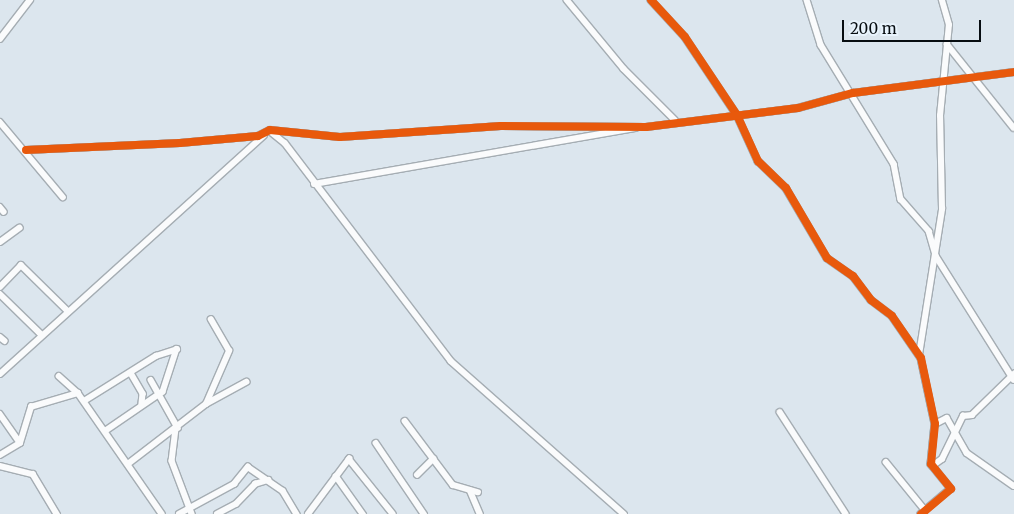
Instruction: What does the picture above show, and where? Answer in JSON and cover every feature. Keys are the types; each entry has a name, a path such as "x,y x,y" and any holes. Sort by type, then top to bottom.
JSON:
{"street":[{"path":"0,39 30,0"},
{"path":"567,0 624,69 675,120"},
{"path":"651,0 680,29 737,115 758,161 786,188 827,258 892,316 919,355 935,424 932,466 951,490 923,512 886,462"},
{"path":"807,0 821,44 853,93 894,164 902,199 929,231 936,256 1013,376 972,415 963,416 957,434 942,459 932,466"},
{"path":"919,355 942,209 942,84 949,25 942,0"},
{"path":"946,44 1014,128"},
{"path":"314,184 675,120 798,108 853,93 942,84 1014,72"},
{"path":"0,122 26,150 63,197"},
{"path":"26,150 180,143 258,136 270,130 340,137 501,126 643,126"},
{"path":"270,130 285,143 314,184 451,360 624,514"},
{"path":"0,374 67,310 270,130"},
{"path":"0,242 19,228"},
{"path":"0,287 21,265 67,310"},
{"path":"0,294 42,335"},
{"path":"206,404 229,351 211,320"},
{"path":"84,401 131,372 177,349 168,384 160,395 142,404 106,431"},
{"path":"131,372 143,394 142,404"},
{"path":"58,376 78,393 162,514"},
{"path":"151,380 177,429 172,461 192,514"},
{"path":"128,464 137,453 177,429 206,404 246,382"},
{"path":"1,452 20,443 32,407 78,393"},
{"path":"780,412 846,514"},
{"path":"0,414 20,443"},
{"path":"935,424 947,418 976,462 1013,484"},
{"path":"405,421 452,485 478,492"},
{"path":"376,443 424,514"},
{"path":"308,514 349,458 393,514"},
{"path":"417,475 434,459"},
{"path":"0,466 33,474 56,514"},
{"path":"179,514 189,506 234,484 246,467 268,480 291,500 297,514"},
{"path":"336,476 363,514"},
{"path":"217,514 242,499 255,484 268,480"},
{"path":"470,490 480,514"}],"cycle path":[{"path":"651,0 685,37 737,115 758,161 786,188 827,258 853,276 871,300 892,316 921,358 935,424 931,464 951,489 921,514"},
{"path":"26,150 180,143 258,136 270,130 340,137 501,126 646,127 798,108 853,93 1014,72"}]}
